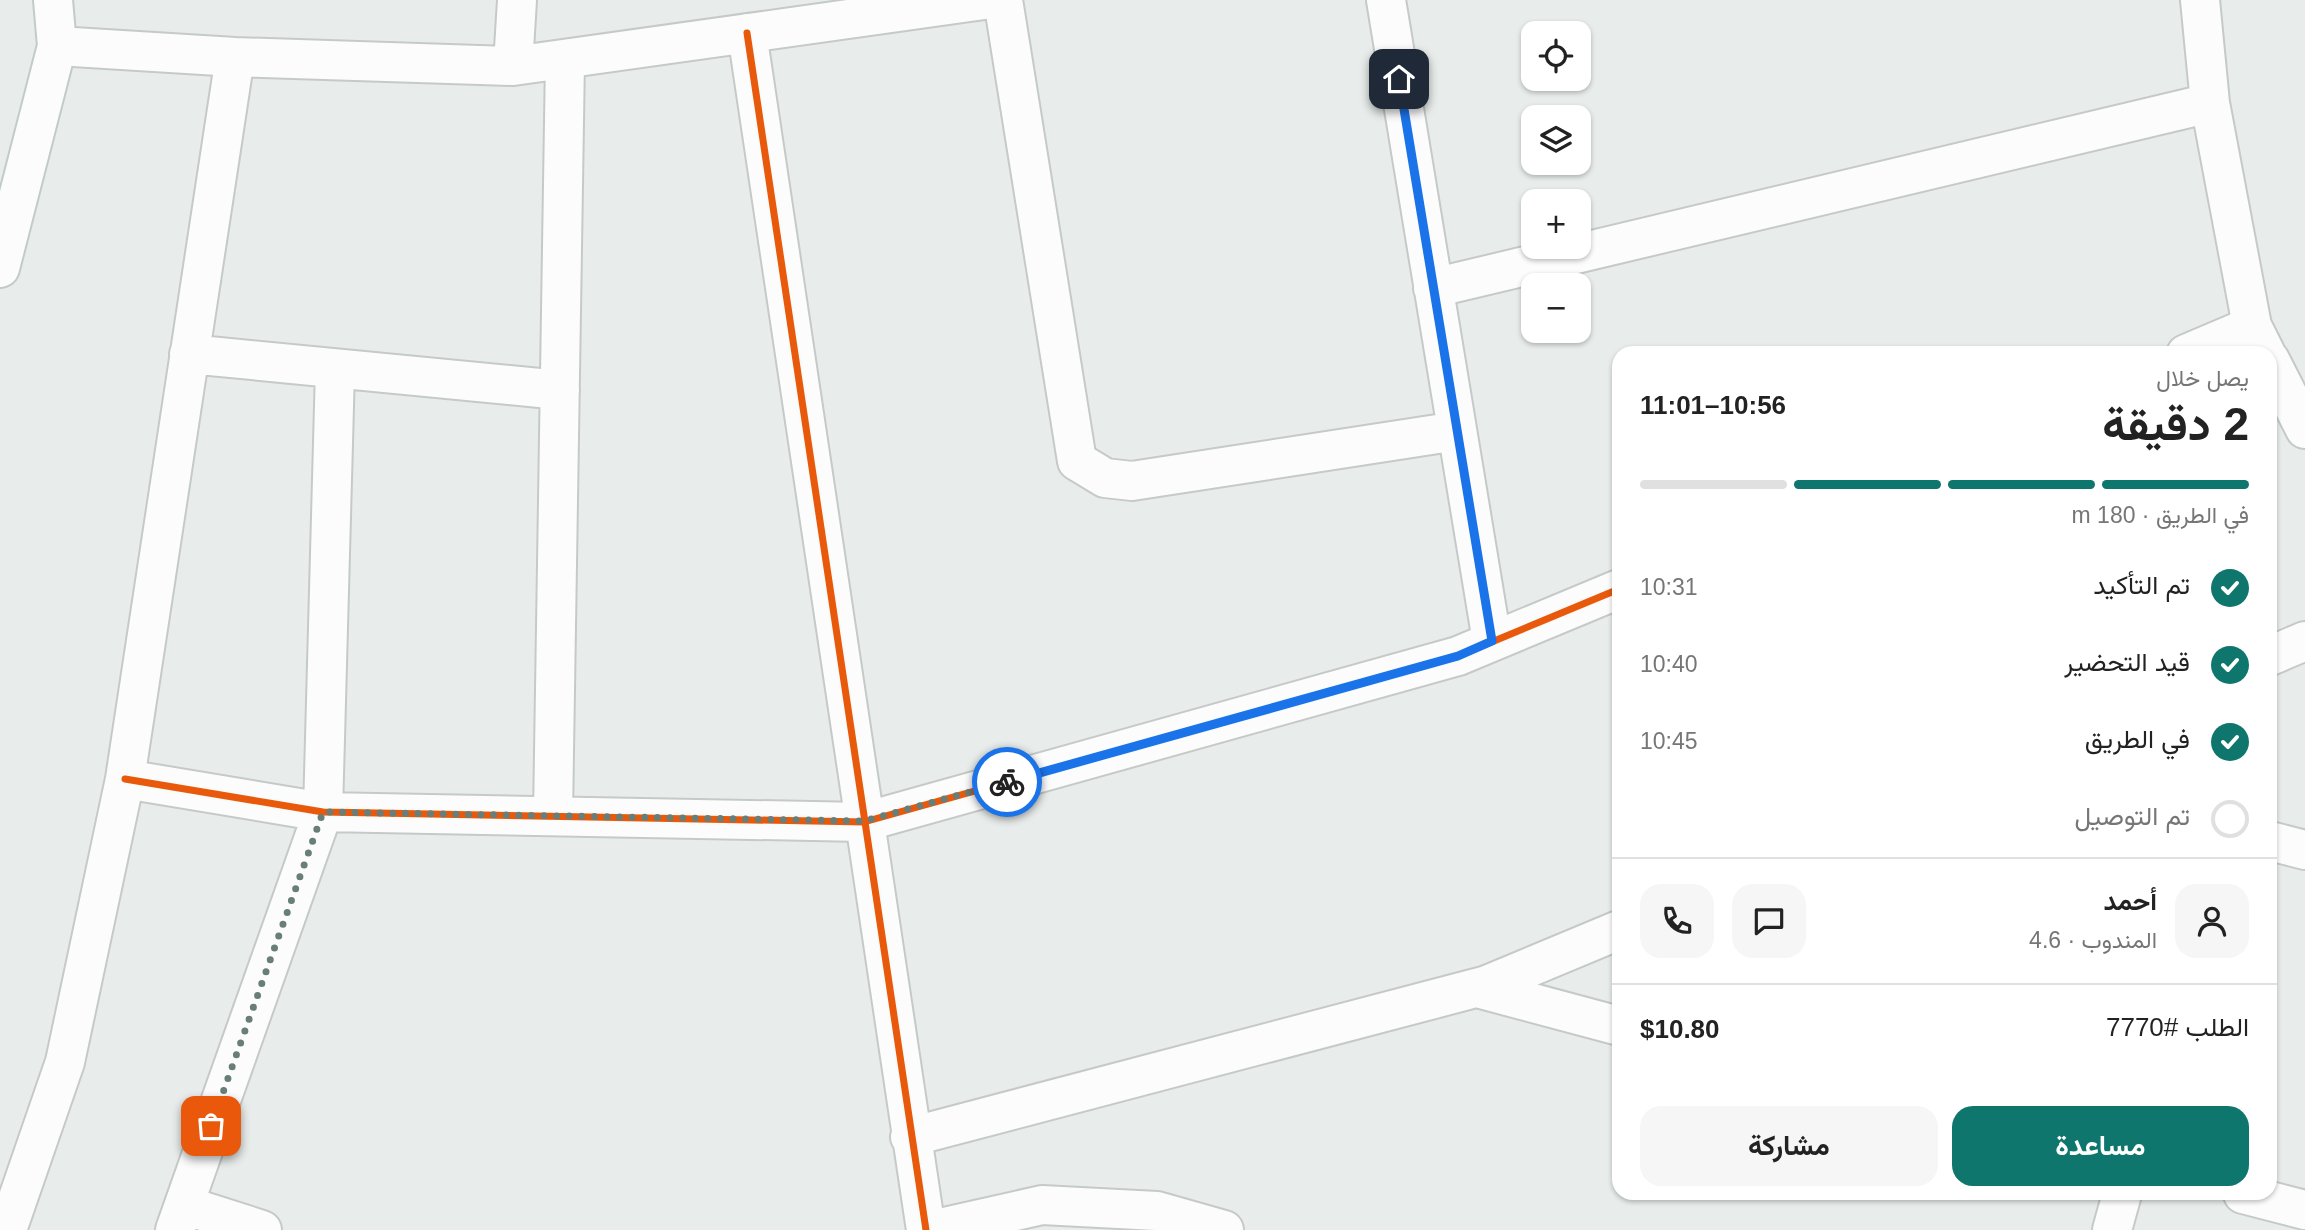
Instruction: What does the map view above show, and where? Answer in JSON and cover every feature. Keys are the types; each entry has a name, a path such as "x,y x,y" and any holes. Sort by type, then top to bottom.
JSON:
{"street":[{"path":"0,268 57,46 53,0"},
{"path":"513,66 517,0"},
{"path":"57,46 234,57 513,66 984,0"},
{"path":"1003,0 1077,461 1105,478 1132,481 1457,431"},
{"path":"1386,0 1492,641"},
{"path":"2200,0 2210,103 2259,340 2228,346"},
{"path":"747,33 910,1137 929,1230 1042,1205 1157,1211 1224,1230"},
{"path":"7,1230 65,1062 125,779 234,57"},
{"path":"553,816 565,59"},
{"path":"1433,288 2210,103"},
{"path":"189,355 560,390"},
{"path":"262,1230 179,1218 323,812 335,369"},
{"path":"2277,374 2305,429"},
{"path":"125,779 323,812 864,821 1458,656 1612,592"},
{"path":"2277,653 2305,641"},
{"path":"2277,843 2305,850"},
{"path":"910,1137 1477,988 1612,933"},
{"path":"1477,988 1612,1024"},
{"path":"2112,1230 2120,1200"},
{"path":"2266,1200 2305,1210"}],"cycle path":[{"path":"747,33 926,1230"},
{"path":"125,779 323,812 864,822 1458,656 1612,592"}],"way so far":[{"path":"211,1126 323,812 864,821 1007,782"}],"route":[{"path":"1007,782 1458,656 1492,641 1399,79"}]}
